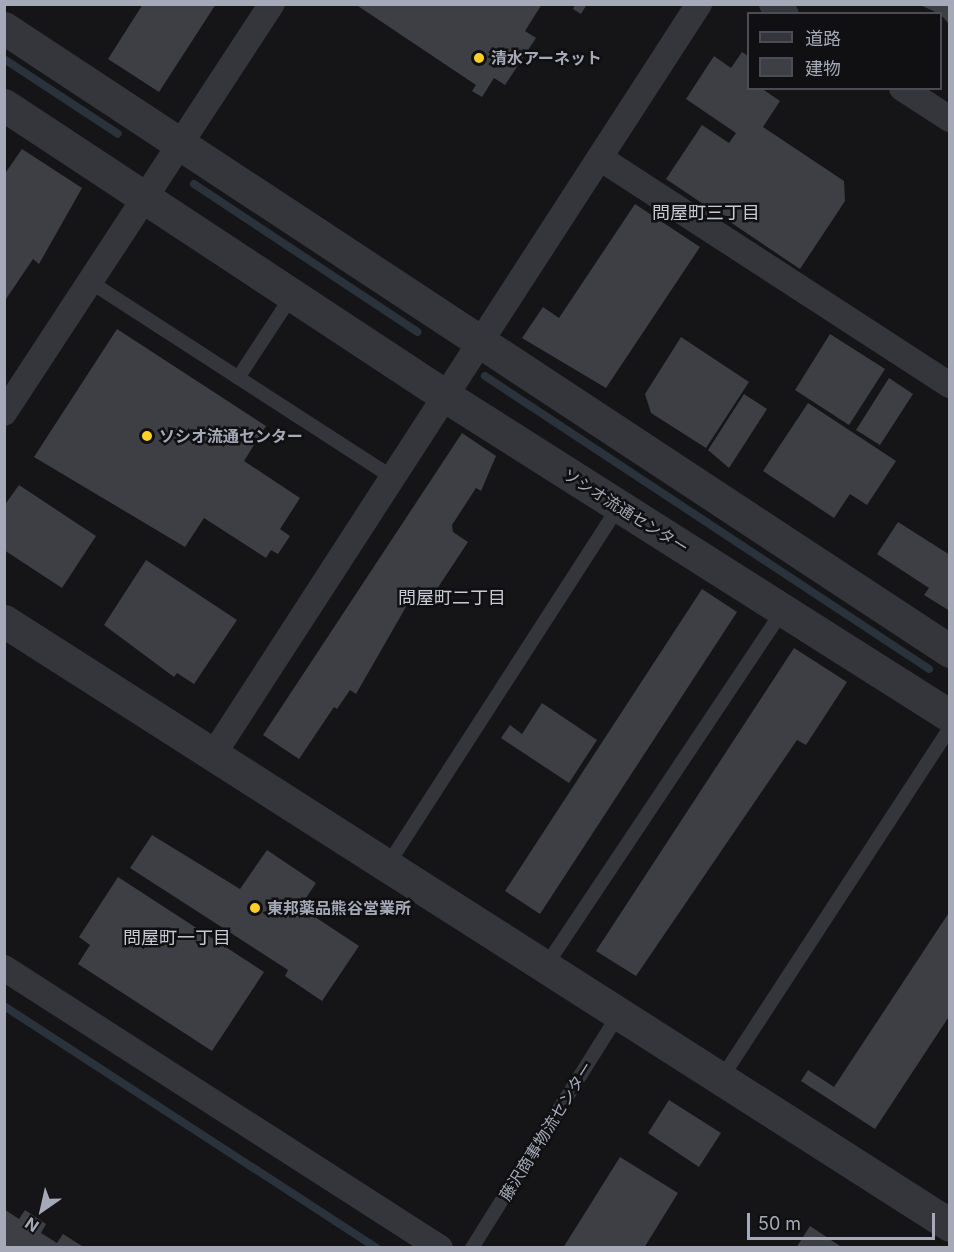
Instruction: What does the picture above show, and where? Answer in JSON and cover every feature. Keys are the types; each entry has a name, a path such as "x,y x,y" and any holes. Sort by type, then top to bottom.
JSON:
{"street":[{"path":"4,413 150,198 272,4"},
{"path":"213,755 482,343 699,4"},
{"path":"4,28 950,651"},
{"path":"905,90 950,119"},
{"name":"ソシオ流通センター","path":"4,105 150,198 447,397 950,716"},
{"path":"600,158 950,385"},
{"path":"4,621 950,1226"},
{"path":"4,968 440,1248"}],"lane":[{"path":"92,283 394,478"},
{"path":"238,378 293,294"},
{"path":"387,866 619,506"},
{"path":"545,967 783,610"},
{"path":"721,1079 950,728"},
{"name":"藤沢商事物流センター","path":"472,1248 619,1014"}],"building":[{"path":"143,4 216,4 159,92 108,59"},
{"name":"清水アーネット","path":"355,4 542,4 525,31 536,38 505,85 494,78 482,97 472,91 476,85"},
{"name":"清水アーネット","path":"575,4 587,4 581,14 573,9"},
{"path":"918,4 950,4 950,25 942,16 942,12 936,12"},
{"path":"742,52 747,55 747,90 764,90 780,101 763,127 844,181 845,201 800,269 666,179 702,125 729,143 736,133 686,99 714,56 731,68"},
{"path":"22,149 82,188 39,264 33,259 4,302 4,175"},
{"path":"635,204 700,247 606,388 522,338 543,307 559,318"},
{"path":"117,329 266,426 244,461 300,498 280,529 290,536 278,554 271,550 266,558 204,518 185,547 34,457"},
{"path":"830,334 885,369 849,425 795,390"},
{"path":"681,337 749,382 706,448 651,413 645,394"},
{"path":"889,378 913,394 880,445 856,430"},
{"path":"744,394 767,409 729,468 708,450"},
{"path":"808,403 896,461 867,505 850,494 834,518 763,471"},
{"path":"462,433 496,456 481,491 476,488 452,525 453,532 468,542 433,595 418,586 356,694 350,690 337,709 334,707 299,759 263,735"},
{"path":"19,485 96,536 62,588 4,550 4,506"},
{"path":"898,522 950,555 950,611 924,595 929,588 877,554"},
{"path":"146,560 237,620 194,684 177,673 174,677 104,625"},
{"path":"702,589 737,612 540,914 505,891"},
{"path":"794,648 847,682 806,745 797,740 636,976 596,951"},
{"path":"542,703 597,740 569,783 501,738 510,725 522,734"},
{"path":"152,835 240,889 267,850 316,883 300,907 359,946 322,1001 285,976 288,970 130,868"},
{"path":"118,877 264,972 212,1051 78,964 90,945 79,937"},
{"path":"950,911 950,1015 875,1129 801,1081 808,1070 834,1087"},
{"path":"669,1100 721,1133 699,1167 648,1133"},
{"path":"620,1157 678,1193 644,1248 563,1248"},
{"path":"4,1209 19,1219 25,1210 46,1224 41,1233 57,1243 63,1234 85,1248 4,1248"},
{"path":"810,1226 843,1248 796,1248"}],"waterway":[{"path":"4,59 118,134"},
{"path":"194,184 418,332"},
{"path":"485,376 929,669"},
{"path":"4,1006 376,1248"}],"place":[{"name":"清水アーネット","path":"479,58"},
{"name":"ソシオ流通センター","path":"147,436"},
{"name":"東邦薬品熊谷営業所","path":"255,908"}],"district":[{"name":"問屋町三丁目","path":"706,213"},
{"name":"問屋町二丁目","path":"452,598"},
{"name":"問屋町一丁目","path":"177,938"}]}
